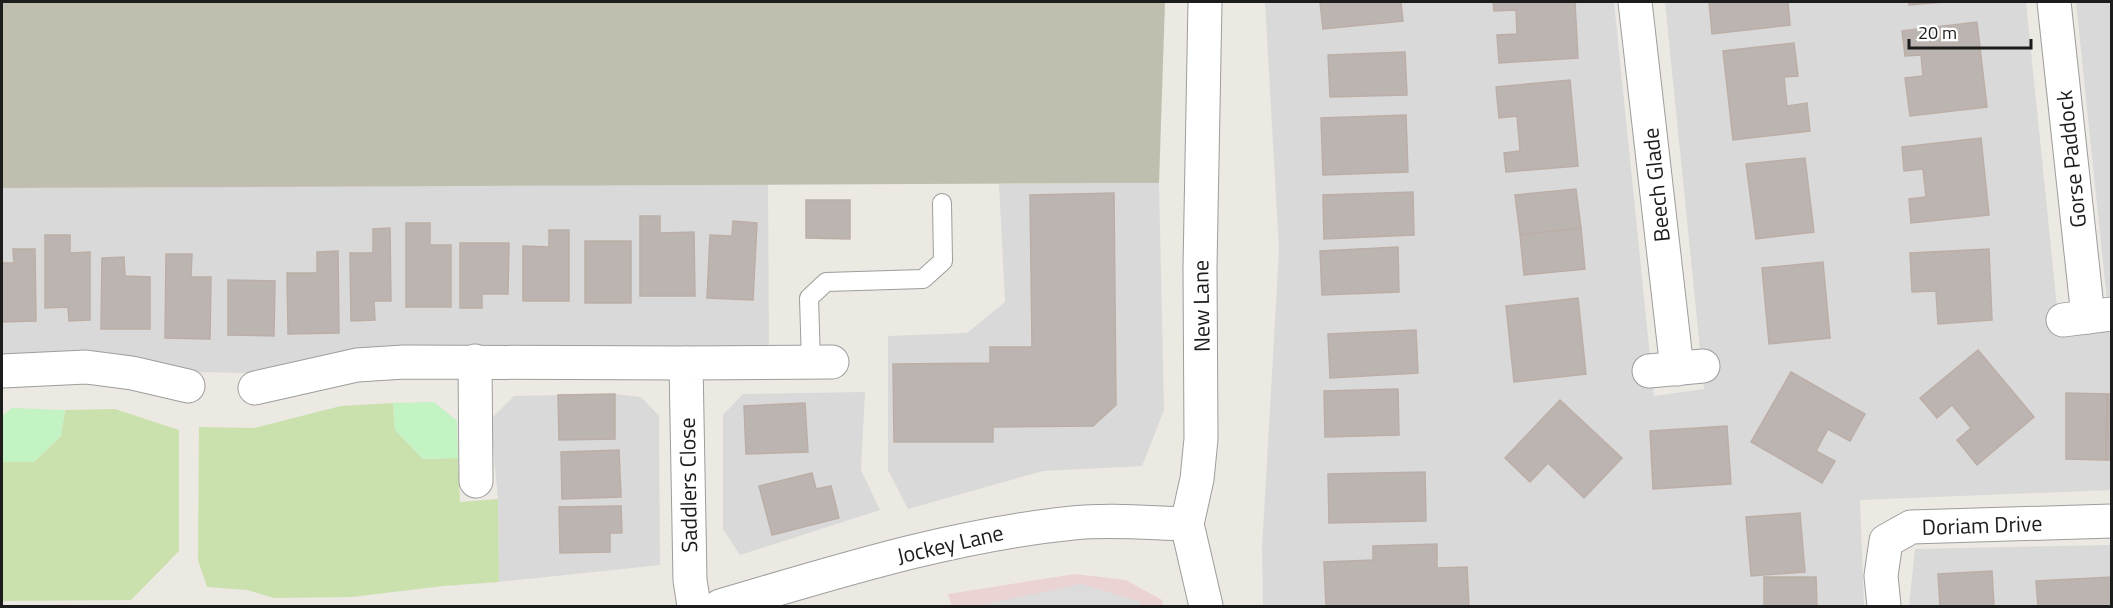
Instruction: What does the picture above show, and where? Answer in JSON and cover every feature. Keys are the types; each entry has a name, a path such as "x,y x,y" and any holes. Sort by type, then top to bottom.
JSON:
{"street":[{"name":"New Lane","path":"1205,2 1200,267 1201,439 1197,479 1187,525 1206,606"},
{"name":"Beech Glade","path":"1635,2 1676,369"},
{"name":"Gorse Paddock","path":"2054,2 2088,317"},
{"path":"255,388 357,365 475,361 821,362"},
{"path":"475,361 476,481"},
{"name":"Saddlers Close","path":"686,363 690,580 694,606"},
{"path":"2,371 86,367 132,373 188,386"},
{"name":"Doriam Drive","path":"1884,606 1881,576 1886,541 1911,527 2112,520"},
{"name":"Jockey Lane","path":"720,606 874,562 1003,531 1076,522 1187,525"}],"lane":[{"path":"821,362 809,298 826,282 923,279 943,261 942,203"}],"shaded area":[{"path":"2,2 1165,2 1159,183 2,188"},
{"path":"1265,2 1614,2 1654,396 1704,389 1665,2 2026,2 2060,337 2110,330 2076,2 2111,2 2111,490 1860,500 1864,606 1263,606 1262,548 1279,251"},
{"path":"1159,183 1164,410 1142,466 1043,471 908,509 888,470 888,336 967,333 1005,302 999,184"},
{"path":"768,184 769,348 250,373 196,372 2,358 2,188"},
{"path":"865,392 861,470 880,510 740,555 723,529 723,415 743,394"},
{"path":"615,394 641,397 659,416 660,565 499,582 498,499 493,447 493,417 514,396"},
{"path":"2111,545 2111,606 1909,606 1915,549"},
{"path":"1075,574 1126,580 1162,600 1163,606 952,606 948,594"},
{"path":"1081,584 1141,602 1141,606 977,606"}],"green space":[{"path":"434,402 457,421 458,458 423,459 395,430 393,403"},
{"path":"393,403 395,430 423,459 458,458 460,502 498,499 499,582 352,597 274,598 247,590 207,587 198,560 199,427 254,428 341,406"},
{"path":"12,408 65,410 61,436 34,462 2,462 2,416"},
{"path":"115,409 179,430 179,551 131,600 2,601 2,462 34,462 61,436 65,410"}],"building":[{"path":"1320,2 1401,2 1403,21 1323,29"},
{"path":"1493,2 1575,2 1578,58 1499,63 1497,35 1517,34 1516,10 1494,11"},
{"path":"1709,2 1788,2 1790,25 1712,34"},
{"path":"1909,2 1945,2 1909,5"},
{"path":"1977,22 1987,107 1910,116 1905,78 1923,76 1921,55 1905,56 1902,31"},
{"path":"1794,43 1798,76 1784,77 1787,106 1807,103 1810,131 1733,140 1723,51"},
{"path":"1405,52 1407,95 1330,97 1328,55"},
{"path":"1570,80 1578,166 1506,172 1504,153 1520,151 1517,116 1499,118 1496,87"},
{"path":"1406,115 1408,172 1323,175 1321,118"},
{"path":"1981,138 1989,215 1911,223 1909,199 1926,197 1923,169 1904,171 1902,147"},
{"path":"1805,158 1814,232 1756,239 1746,164"},
{"path":"1576,189 1581,228 1520,235 1515,195"},
{"path":"1413,192 1414,235 1324,239 1323,195"},
{"path":"1114,193 1116,405 1093,426 993,427 993,442 894,442 893,364 990,363 990,347 1032,347 1030,195"},
{"path":"806,200 850,200 850,239 806,238"},
{"path":"640,216 660,216 660,233 694,232 695,296 640,296"},
{"path":"733,221 757,223 753,300 707,298 710,235 732,236"},
{"path":"406,223 430,223 430,245 451,245 451,307 406,307"},
{"path":"390,228 391,301 374,301 375,320 351,321 350,253 373,253 373,229"},
{"path":"1581,228 1585,269 1524,275 1520,235"},
{"path":"549,230 569,230 569,301 523,301 523,246 549,247"},
{"path":"45,235 70,235 70,253 90,252 90,320 69,321 68,307 45,308"},
{"path":"585,241 631,241 631,303 585,303"},
{"path":"460,243 509,243 508,294 482,294 482,308 460,308"},
{"path":"1398,247 1399,292 1322,295 1320,251"},
{"path":"13,249 35,249 36,321 2,322 2,263 14,263"},
{"path":"1989,249 1992,320 1938,324 1936,291 1912,292 1910,253"},
{"path":"338,251 339,333 288,334 287,273 317,273 317,252"},
{"path":"166,254 192,254 191,277 211,277 210,339 165,338"},
{"path":"124,257 125,276 150,277 150,329 101,329 102,258"},
{"path":"1823,262 1830,338 1769,344 1762,268"},
{"path":"228,280 275,281 274,336 228,335"},
{"path":"1578,298 1586,374 1514,382 1506,306"},
{"path":"1416,330 1418,373 1330,378 1328,334"},
{"path":"1978,350 2034,417 1977,465 1957,440 1971,428 1952,405 1937,418 1920,398"},
{"path":"1791,372 1865,414 1850,441 1828,429 1816,451 1835,461 1822,483 1751,442"},
{"path":"1398,389 1399,435 1325,437 1324,391"},
{"path":"2066,393 2107,394 2106,460 2066,459"},
{"path":"615,394 615,439 559,440 558,395"},
{"path":"2107,394 2112,394 2112,460 2106,460"},
{"path":"1560,400 1622,458 1584,498 1548,463 1530,482 1505,458"},
{"path":"805,403 808,452 746,454 744,406"},
{"path":"1727,426 1731,484 1653,489 1650,431"},
{"path":"619,450 621,497 562,499 561,452"},
{"path":"1425,472 1426,521 1329,523 1328,474"},
{"path":"812,473 816,489 831,486 839,518 772,535 759,486"},
{"path":"621,506 622,533 610,533 610,552 560,553 559,507"},
{"path":"1800,513 1805,572 1751,576 1746,517"},
{"path":"1437,544 1437,568 1467,567 1469,606 1326,606 1324,562 1373,560 1373,546"},
{"path":"1992,571 1994,606 1940,606 1938,574"},
{"path":"1764,577 1816,577 1817,606 1764,606"},
{"path":"2112,577 2112,606 2038,606 2036,581"}]}
